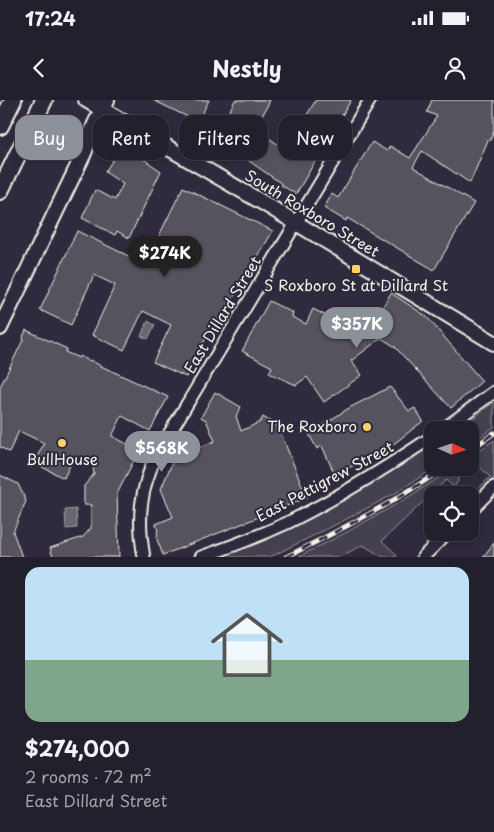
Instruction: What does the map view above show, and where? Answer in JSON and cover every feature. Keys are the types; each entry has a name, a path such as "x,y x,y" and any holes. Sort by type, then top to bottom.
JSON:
{"highway":[{"path":"0,126 13,100"},
{"path":"0,191 42,103"}],"main road":[{"name":"South Roxboro Street","path":"86,100 104,105 200,166 494,343"},
{"path":"0,328 84,153 104,105"}],"street":[{"name":"East Dillard Street","path":"144,557 140,536 140,518 144,486 151,466 168,434 370,100"},
{"path":"454,421 494,392"},
{"name":"East Pettigrew Street","path":"201,557 268,531 308,512 400,459 424,442"},
{"path":"479,502 494,487"},
{"path":"423,557 439,541"}],"shaded area":[{"path":"148,321 155,325 148,339 141,336"},
{"path":"494,398 494,400 466,421 463,421"},
{"path":"494,402 494,427 479,438 479,421 469,421"},
{"path":"494,440 494,478 479,493 479,488 490,477 479,466 479,451"},
{"path":"424,449 424,474 394,494 337,524 270,557 221,557 276,533 330,506"},
{"path":"441,476 459,476 455,486 446,480 440,486 426,486"},
{"path":"424,487 424,501 382,541 397,557 383,557 363,545 339,557 298,557 345,533"},
{"path":"76,509 77,528 66,529 65,510"}],"building":[{"path":"153,100 209,100 202,115 184,115"},
{"path":"235,100 270,100 263,115 228,115"},
{"path":"316,100 351,100 342,115 307,115"},
{"path":"432,100 494,100 494,130 470,183 422,151 413,167 474,203 434,270 347,218 346,221 324,208 332,194 338,198 372,142 387,151 390,146 410,158 437,116 427,112"},
{"path":"268,137 278,144 278,160 316,160 296,194 248,160 268,160"},
{"path":"113,160 145,160 161,171 129,238 117,231 115,235 82,218 95,190 115,200 123,184 105,172"},
{"path":"183,187 273,231 214,330 211,328 186,377 153,362 171,325 143,311 124,350 92,335 115,285 94,275 71,325 40,310 77,231 145,264"},
{"path":"391,293 426,316 482,381 451,408 394,346 381,338 351,361 362,375 324,402 307,377 296,385 269,373 272,367 242,351 269,301 293,313 292,317 306,324 313,309 365,336"},
{"name":"BullHouse","path":"26,330 67,349 65,352 90,360 168,397 150,431 122,416 112,436 140,448 117,494 119,557 53,557 50,548 83,537 91,528 91,505 84,505 84,486 94,474 93,466 74,457 64,478 34,463 44,443 19,431 9,452 0,447 0,387 24,338"},
{"name":"The Roxboro","path":"390,387 409,411 415,408 423,421 391,446 335,475 322,446 317,449 309,434 349,408"},
{"path":"215,392 241,407 236,416 241,431 260,422 263,417 278,426 307,498 163,555 156,537 158,536 158,531 156,524 173,517 161,489 177,451 184,453 215,441 206,420 201,417"},
{"path":"0,475 18,484 26,501 13,532 22,557 0,557"},
{"path":"494,543 494,557 483,557"}],"railway":[{"path":"479,444 494,433"},
{"path":"286,557 387,504 431,476"}],"place":[{"name":"S Roxboro St at Dillard St","path":"356,269"},
{"name":"The Roxboro","path":"367,427"},
{"name":"BullHouse","path":"62,443"}]}
